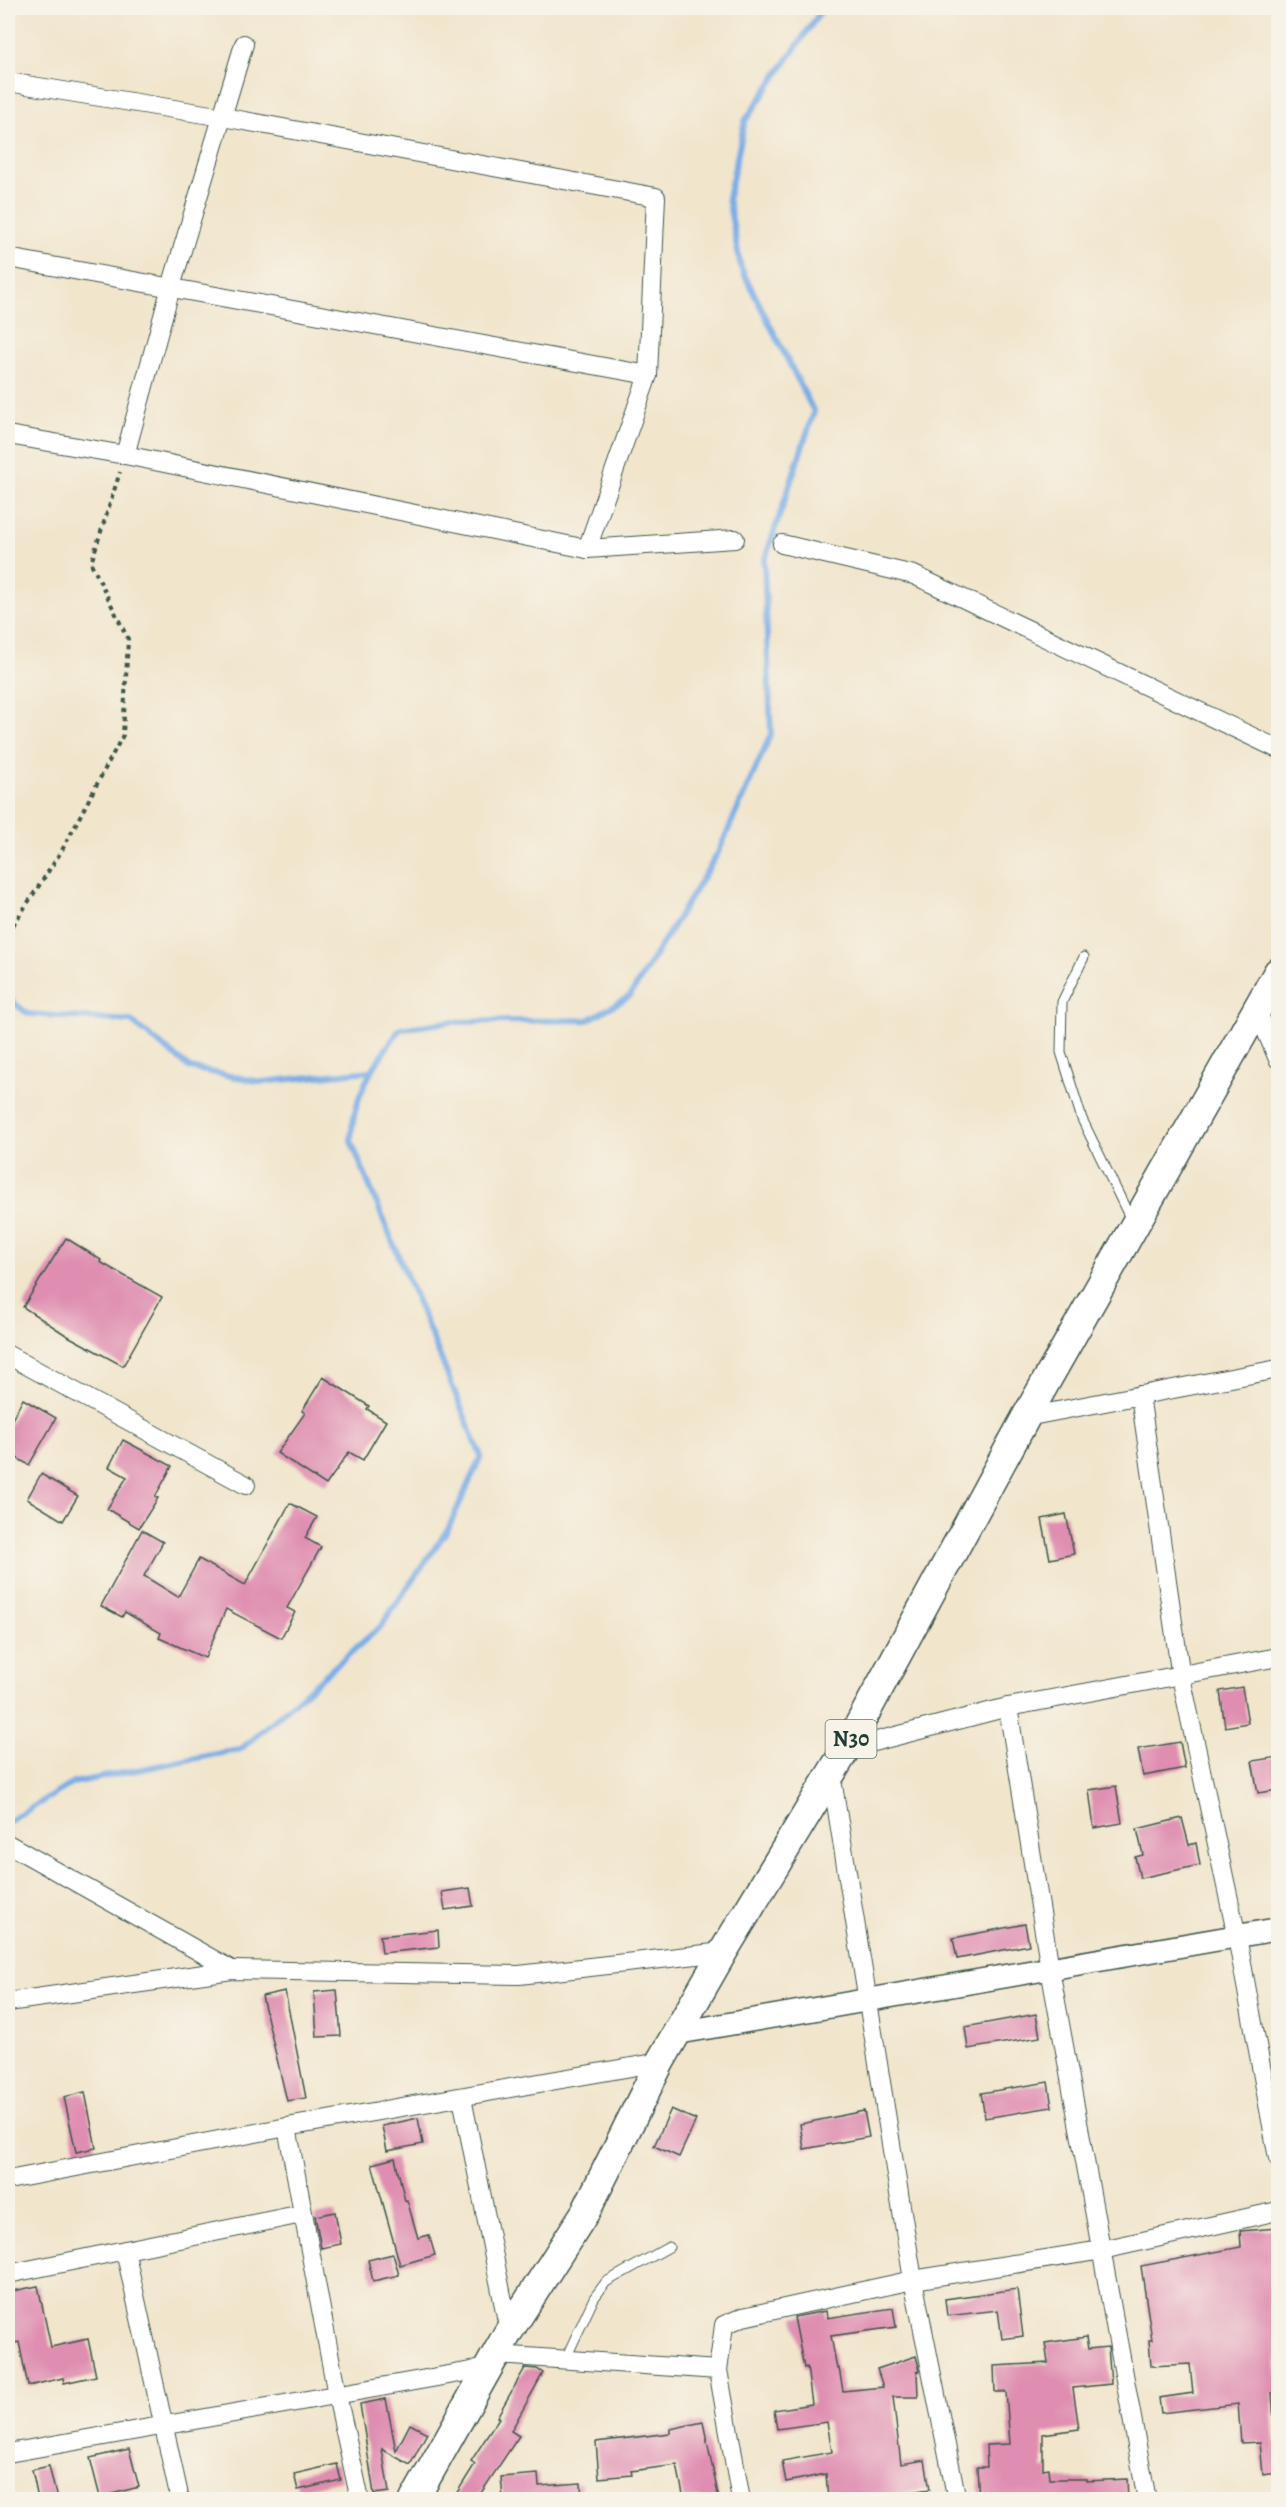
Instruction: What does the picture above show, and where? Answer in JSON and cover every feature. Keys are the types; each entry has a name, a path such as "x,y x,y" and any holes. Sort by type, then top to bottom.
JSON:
{"main road":[{"name":"N30","path":"414,2499 497,2351 586,2211 660,2062 723,1952 846,1749 1026,1417 1278,972"}],"street":[{"path":"125,455 171,287 244,44"},
{"path":"8,82 223,117 656,197 648,375 587,549"},
{"path":"8,258 648,375"},
{"path":"8,435 125,455 587,549 735,539"},
{"path":"782,544 914,575 1278,749"},
{"path":"1257,1010 1278,1059"},
{"path":"8,1355 246,1485"},
{"path":"1026,1417 1278,1369"},
{"path":"1140,1395 1181,1677 1237,1937 1278,2158"},
{"path":"846,1749 1008,1707 1278,1658"},
{"path":"1008,1707 1050,1969 1147,2499"},
{"path":"831,1773 913,2280 957,2499"},
{"path":"8,1844 232,1970"},
{"path":"677,2033 1278,1929"},
{"path":"8,2002 232,1970 519,1975 723,1952"},
{"path":"8,2180 287,2127 660,2062"},
{"path":"462,2098 497,2351"},
{"path":"287,2127 337,2395 360,2499"},
{"path":"741,2499 718,2370 724,2325 743,2317 913,2280 1102,2250 1278,2211"},
{"path":"8,2274 302,2214"},
{"path":"125,2250 180,2499"},
{"path":"8,2453 337,2395 497,2351 565,2360 718,2370"}],"lane":[{"path":"1084,957 1062,1002 1061,1052 1082,1119 1134,1226"},
{"path":"565,2360 594,2298 606,2282 669,2247"}],"path":[{"path":"8,933 61,852 123,735 128,639 91,563 125,455"}],"building":[{"path":"66,1238 101,1260 100,1262 162,1297 123,1366 66,1335 23,1307"},
{"path":"323,1377 369,1406 367,1409 386,1421 363,1460 349,1452 326,1485 277,1453 305,1413 302,1411"},
{"path":"23,1399 56,1418 29,1465 8,1453 8,1427"},
{"path":"123,1440 172,1466 155,1497 158,1498 139,1528 107,1509 127,1477 109,1467"},
{"path":"41,1474 78,1496 63,1521 27,1499"},
{"path":"290,1503 317,1517 305,1538 321,1547 287,1608 295,1612 281,1638 226,1609 205,1658 159,1638 161,1633 125,1612 122,1617 101,1606 142,1530 163,1542 144,1576 178,1597 199,1559 245,1585"},
{"path":"1066,1514 1074,1554 1050,1559 1042,1519"},
{"path":"1242,1687 1248,1723 1225,1727 1220,1691"},
{"path":"1180,1742 1185,1768 1143,1776 1138,1749"},
{"path":"1278,1757 1278,1790 1258,1793 1252,1761"},
{"path":"1116,1786 1122,1823 1094,1828 1089,1790"},
{"path":"1182,1818 1189,1845 1196,1843 1200,1865 1140,1878 1135,1857 1143,1855 1137,1829"},
{"path":"470,1888 473,1906 445,1910 442,1892"},
{"path":"1025,1924 1029,1945 957,1959 953,1938"},
{"path":"438,1930 439,1947 382,1953 380,1936"},
{"path":"337,1990 341,2036 317,2037 314,1992"},
{"path":"285,1991 306,2098 287,2101 262,1996"},
{"path":"1036,2014 1040,2037 968,2049 965,2027"},
{"path":"1048,2082 1052,2107 985,2118 981,2093"},
{"path":"85,2092 96,2148 76,2152 64,2097"},
{"path":"671,2109 696,2120 679,2157 654,2146"},
{"path":"864,2111 869,2137 804,2149 800,2124"},
{"path":"418,2118 423,2144 387,2151 382,2126"},
{"path":"395,2158 405,2201 407,2200 418,2238 429,2235 435,2255 400,2265 372,2164"},
{"path":"335,2212 341,2244 321,2248 315,2216"},
{"path":"1278,2228 1278,2341 1276,2341 1278,2392 1272,2393 1278,2473 1263,2475 1260,2442 1241,2443 1238,2404 1161,2413 1159,2398 1193,2393 1190,2364 1151,2366 1149,2340 1152,2340 1141,2266 1241,2247 1240,2231"},
{"path":"393,2254 399,2275 373,2281 368,2260"},
{"path":"38,2286 51,2347 88,2339 96,2376 64,2383 63,2378 28,2386 19,2342 8,2344 8,2292"},
{"path":"1017,2289 1023,2336 1002,2339 998,2310 947,2316 945,2299"},
{"path":"893,2308 896,2327 831,2336 837,2369 839,2368 843,2391 883,2387 877,2369 916,2356 920,2371 917,2372 918,2397 893,2397 901,2464 925,2460 930,2489 861,2499 828,2499 826,2474 786,2482 782,2461 832,2452 827,2422 777,2429 774,2410 812,2404 807,2367 804,2368 794,2317 826,2311 827,2318"},
{"path":"1086,2337 1088,2349 1108,2347 1111,2384 1073,2388 1079,2429 1043,2434 1043,2469 1049,2468 1050,2479 1086,2479 1086,2481 1127,2479 1128,2499 979,2499 977,2467 987,2467 986,2445 1010,2444 1006,2392 995,2392 994,2366 1048,2363 1045,2343"},
{"path":"525,2368 537,2369 543,2373 511,2431 519,2436 477,2499 453,2499 475,2464 471,2461 499,2418 497,2417"},
{"path":"386,2399 396,2451 410,2424 427,2433 410,2465 382,2449 389,2492 374,2494 360,2404"},
{"path":"703,2422 719,2499 684,2499 677,2465 631,2471 632,2475 599,2478 596,2442 670,2433 670,2429"},
{"path":"129,2449 139,2487 100,2497 90,2458"},
{"path":"337,2464 341,2480 298,2490 294,2474"},
{"path":"49,2466 57,2499 38,2499 32,2470"},
{"path":"538,2474 539,2486 581,2483 582,2499 503,2499 501,2477"}],"waterway":[{"path":"8,1822 73,1783 241,1749 381,1626 448,1529 481,1456 351,1141 356,1109 360,1094 373,1068 400,1029 448,1022 588,1020 630,996 718,853 771,734 764,562 814,412 741,268 728,198 745,121 823,8"},
{"path":"8,998 28,1014 131,1021 190,1068 261,1082 370,1071"}]}
